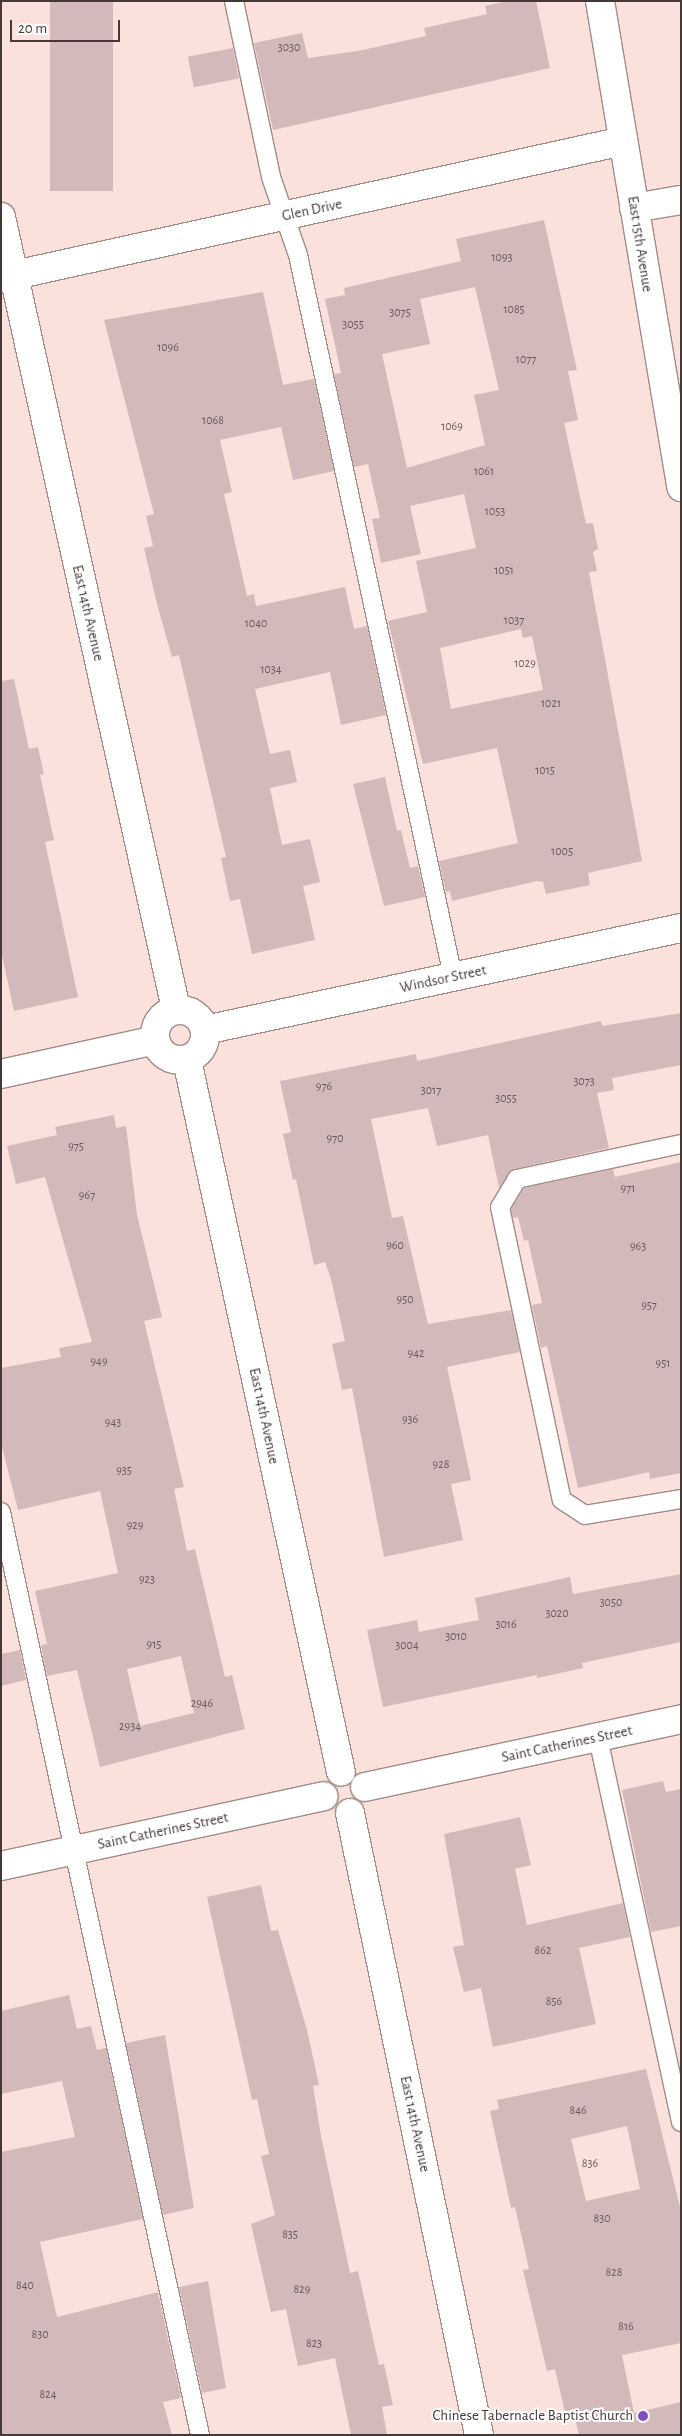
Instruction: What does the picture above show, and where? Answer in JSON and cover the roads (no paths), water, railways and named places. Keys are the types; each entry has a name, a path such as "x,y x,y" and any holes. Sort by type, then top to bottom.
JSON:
{"street":[{"name":"East 15th Avenue","path":"600,1 681,488"},
{"name":"Glen Drive","path":"7,276 623,141"},
{"path":"634,208 681,200"},
{"name":"East 14th Avenue","path":"1,217 7,276 176,1009"},
{"name":"Windsor Street","path":"205,1030 681,928"},
{"path":"176,1009 194,1014 205,1030 202,1048 187,1060 167,1056 155,1040 159,1020 176,1009"},
{"path":"1,1074 155,1040"},
{"name":"East 14th Avenue","path":"187,1060 341,1772"},
{"name":"Saint Catherines Street","path":"366,1787 681,1719"},
{"path":"341,1772 357,1774 366,1787 364,1804 350,1813 334,1810 324,1796 327,1780 341,1772"},
{"name":"Saint Catherines Street","path":"1,1866 324,1796"},
{"name":"East 14th Avenue","path":"350,1813 479,2435"}],"lane":[{"path":"234,1 271,178 298,255 453,976"},
{"path":"681,1144 517,1179 500,1207 562,1500 585,1515 681,1499"},
{"path":"1,1512 200,2435"},
{"path":"598,1738 681,2122"}],"place":[{"name":"Chinese Tabernacle Baptist Church","path":"643,2416"}]}
